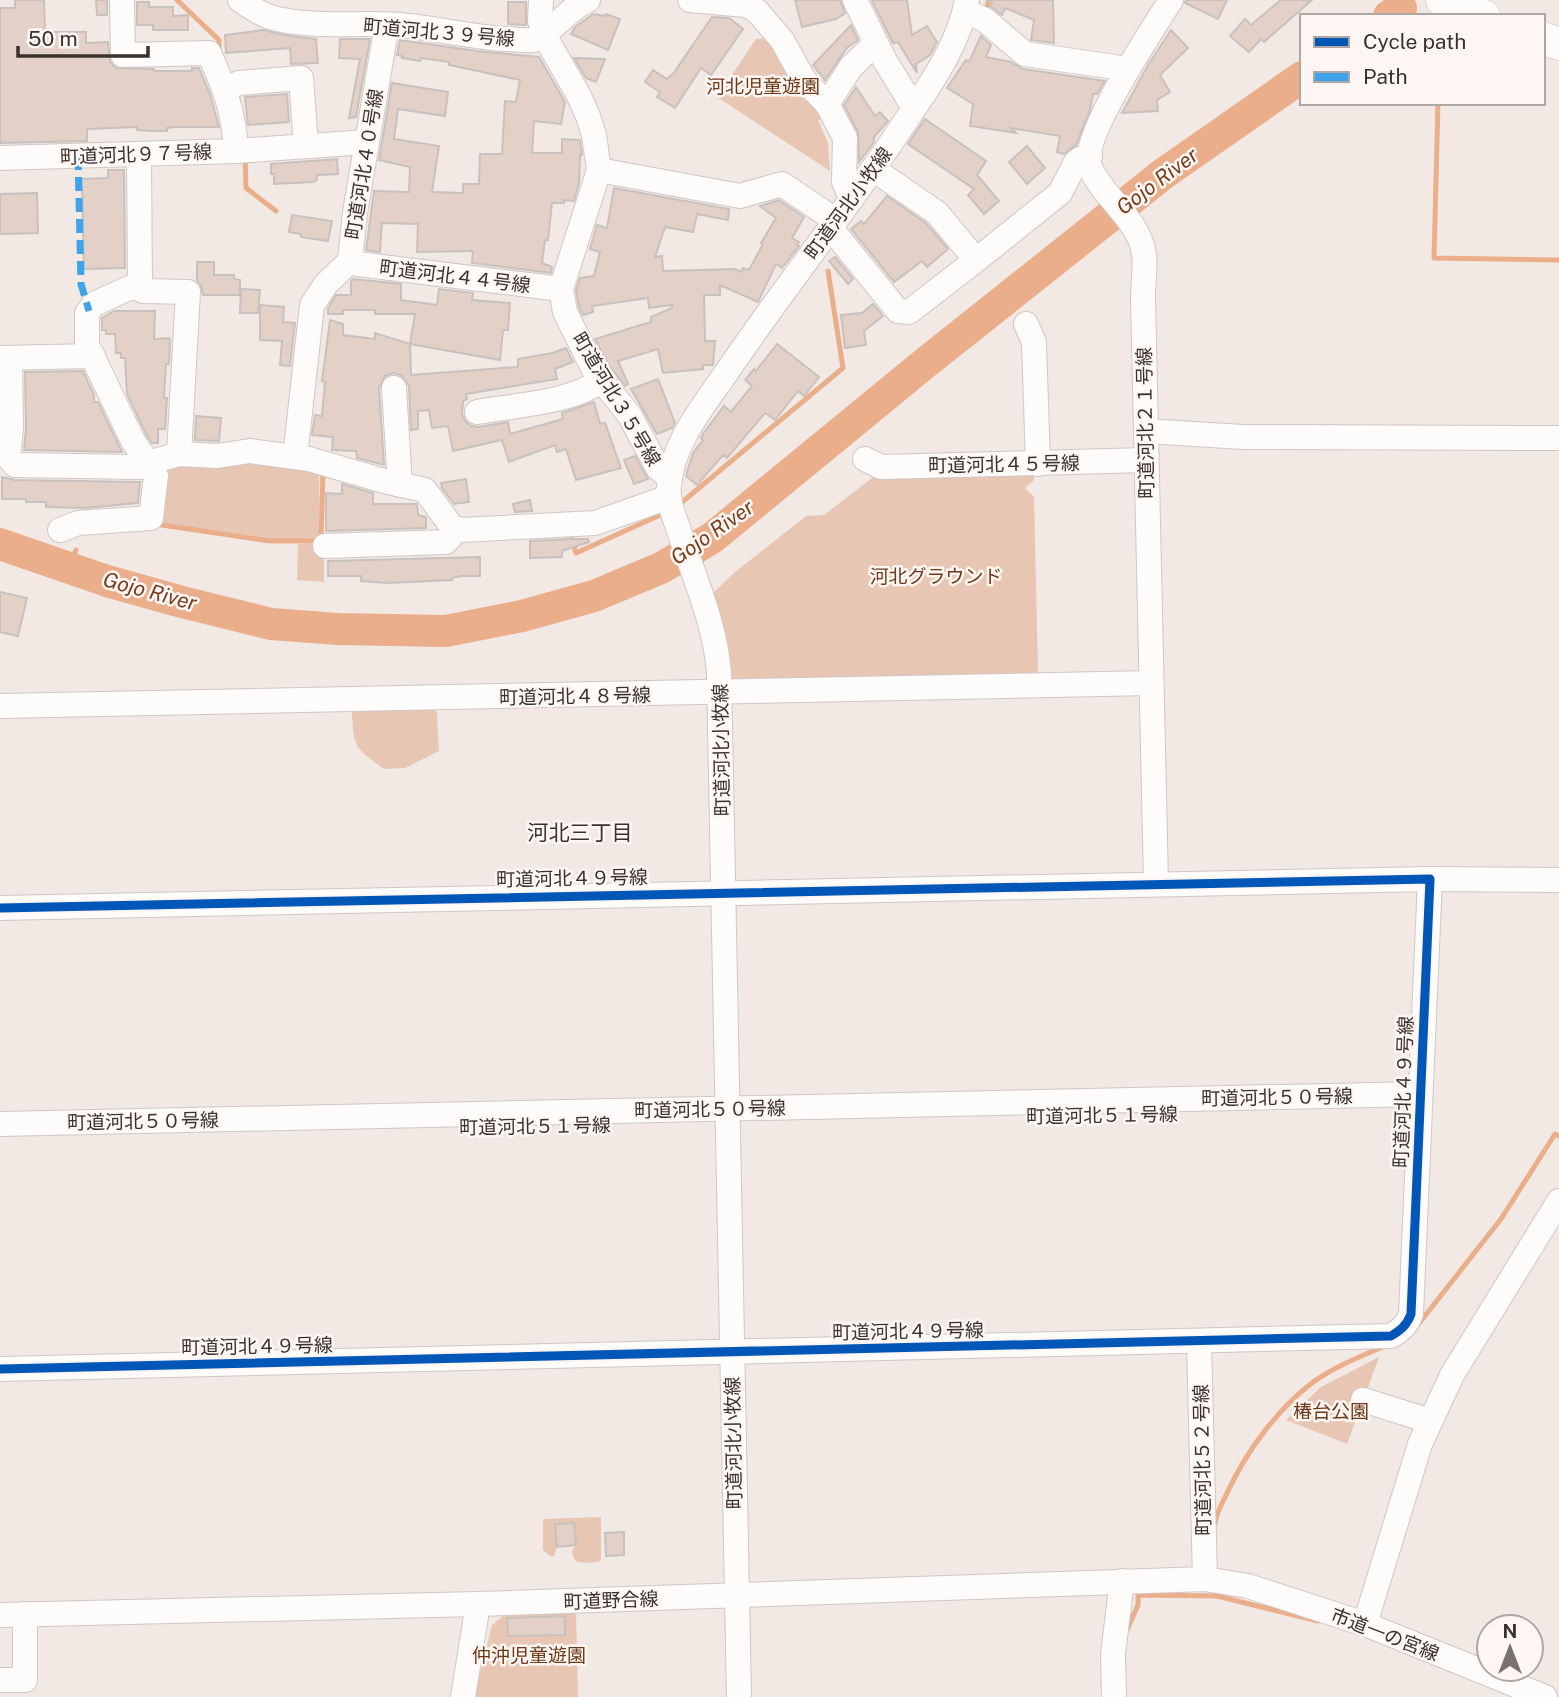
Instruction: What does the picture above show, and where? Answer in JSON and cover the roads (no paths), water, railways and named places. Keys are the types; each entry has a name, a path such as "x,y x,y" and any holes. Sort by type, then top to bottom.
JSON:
{"street":[{"name":"町道河北９７号線","path":"0,158 236,151 235,123 225,89 209,53 123,55 122,0"},
{"name":"町道河北３９号線","path":"240,0 263,15 287,21 387,25 489,38 534,40 544,35"},
{"path":"541,0 540,21 544,35 588,117 599,170 561,289"},
{"path":"544,35 560,18 588,0"},
{"path":"690,0 746,5 757,10 782,40 804,79 827,104 845,138 844,182 851,198"},
{"path":"855,0 876,43 914,108"},
{"path":"599,170 740,196 782,184 833,224 898,311 909,312 1060,193 1076,162 1090,156 1094,138 1126,71 1171,0"},
{"path":"966,6 1025,54 1115,67 1126,71"},
{"name":"町道河北小牧線","path":"738,1697 720,693 716,644 671,498 685,435 914,108 950,50 966,6"},
{"name":"町道河北４０号線","path":"295,457 312,305 326,284 350,261 355,212 387,25"},
{"path":"827,104 851,67 876,43"},
{"path":"225,89 239,83 301,78 306,146"},
{"path":"236,151 367,142"},
{"path":"139,154 140,288"},
{"name":"町道河北２１号線","path":"1090,156 1090,167 1137,234 1144,255 1156,883"},
{"path":"873,169 937,213 971,254 980,257"},
{"name":"町道河北４４号線","path":"350,261 561,289"},
{"path":"60,530 78,523 152,518 156,476 133,441 87,345 87,313 94,304 129,288 188,292 179,454"},
{"name":"町道河北３５号線","path":"561,289 565,312 595,372 630,416 671,498"},
{"path":"1026,324 1034,342 1038,464"},
{"path":"93,356 5,358 11,428 8,457 15,465 140,467 179,454 217,456 250,451 295,457 425,490 457,530 595,523 671,498"},
{"path":"477,412 561,398 590,389 602,380"},
{"path":"394,388 400,485"},
{"path":"1146,431 1244,437 1559,439"},
{"name":"町道河北４５号線","path":"865,459 881,467 1146,460"},
{"path":"325,546 446,542 457,530"},
{"name":"町道河北４８号線","path":"0,706 1151,683"},
{"path":"1430,879 1559,880"},
{"name":"町道河北４９号線","path":"0,908 1430,879 1411,1314 1408,1322 1391,1336 0,1369"},
{"name":"町道河北５０号線","path":"0,1124 727,1116 1420,1094"},
{"name":"町道河北５１号線","path":"0,1136 727,1116"},
{"path":"1365,1625 1420,1444 1430,1421 1452,1375 1559,1201"},
{"name":"町道河北５２号線","path":"1199,1342 1213,1579"},
{"path":"1363,1401 1430,1421"},
{"name":"町道野合線","path":"0,1615 478,1604 1213,1579"},
{"name":"市道一の宮線","path":"1213,1579 1275,1594 1365,1625 1497,1687 1545,1697"},
{"path":"1114,1697 1113,1654 1122,1581"},
{"path":"463,1697 478,1604"},
{"path":"0,1680 25,1680 25,1614"}],"waterway":[{"path":"177,0 219,40 219,52"},
{"path":"985,12 989,0"},
{"name":"Gojo River","path":"1392,14 1401,8"},
{"name":"Gojo River","path":"0,544 107,581 271,624 338,629 446,631 522,616 594,596 661,568 712,538 924,364 1163,174 1300,78"},
{"path":"1438,105 1434,258 1559,260"},
{"path":"245,155 246,188 276,211"},
{"path":"681,503 843,368 828,271"},
{"path":"155,524 270,541 321,541 323,471"},
{"path":"566,535 570,534 576,553 658,516"},
{"path":"68,567 76,550"},
{"path":"1417,1326 1501,1219 1555,1134 1559,1136"},
{"path":"1215,1524 1220,1506 1244,1461 1284,1408 1326,1374 1385,1346"},
{"path":"1127,1630 1138,1605 1138,1595 1217,1596 1217,1586"},
{"path":"1217,1596 1318,1621"}],"district":[{"name":"河北三丁目","path":"580,832"}],"park label":[{"name":"河北児童遊園","path":"763,86"},
{"name":"河北グラウンド","path":"936,576"},
{"name":"椿台公園","path":"1331,1411"},
{"name":"仲沖児童遊園","path":"529,1655"}]}
